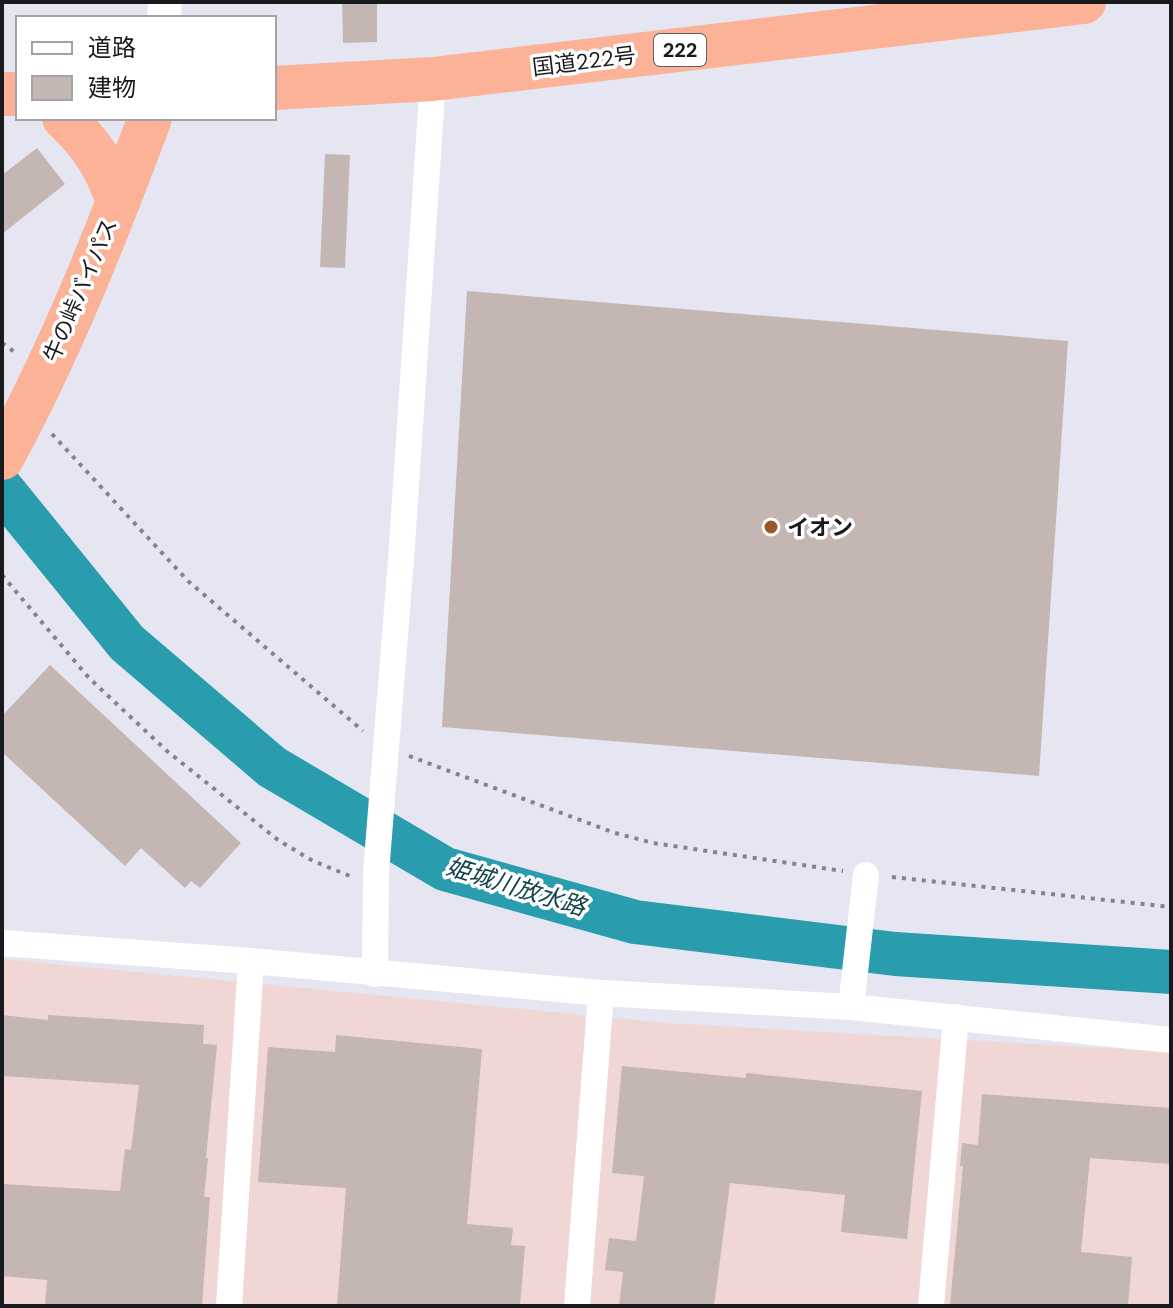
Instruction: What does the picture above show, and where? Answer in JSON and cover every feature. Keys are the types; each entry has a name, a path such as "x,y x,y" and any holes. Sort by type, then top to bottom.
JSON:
{"highway":[{"name":"国道222号","path":"276,88 433,79 1084,2"},
{"path":"66,120 93,146 109,175 118,202"},
{"name":"牛の峠バイパス","path":"2,458 29,409 118,202 149,120"}],"street":[{"path":"375,974 376,877 433,79"},
{"path":"851,1007 866,875"},
{"path":"2,943 251,961 601,993 851,1007 1171,1040"},
{"path":"229,1306 251,961"},
{"path":"577,1306 601,993"},
{"path":"931,1306 956,1017"}],"path":[{"path":"29,409 188,581 385,755 653,843 866,875 1171,907"},
{"path":"2,575 89,678 167,751 278,840 342,875 376,877"}],"shaded area":[{"path":"2,959 666,1023 1171,1052 1171,1306 2,1306"}],"building":[{"path":"342,2 377,2 377,42 343,43"},
{"path":"37,148 65,184 2,234 2,175"},
{"path":"325,154 350,155 345,268 320,267"},
{"path":"467,291 1068,341 1039,776 442,727"},
{"path":"50,665 241,843 200,888 191,881 185,888 141,848 125,866 2,752 2,716"},
{"path":"2,1015 48,1020 48,1015 204,1025 203,1044 217,1045 206,1158 204,1197 210,1197 202,1306 45,1306 47,1280 2,1276 2,1184 120,1191 125,1149 131,1150 139,1085 2,1076"},
{"path":"336,1035 482,1049 467,1224 513,1228 511,1245 525,1246 520,1306 337,1306 346,1188 258,1182 268,1047 335,1052"},
{"path":"622,1066 746,1078 746,1073 922,1091 907,1239 841,1232 845,1195 730,1183 714,1306 619,1306 623,1272 605,1270 609,1238 636,1241 644,1176 612,1173"},
{"path":"982,1094 1171,1108 1171,1164 1090,1158 1081,1252 1132,1257 1128,1306 950,1305 963,1166 960,1166 962,1143 978,1145"}],"waterway":[{"name":"姫城川放水路","path":"2,489 127,643 272,767 445,869 635,922 895,954 1171,972"}],"place":[{"name":"イオン","path":"771,527"}]}
